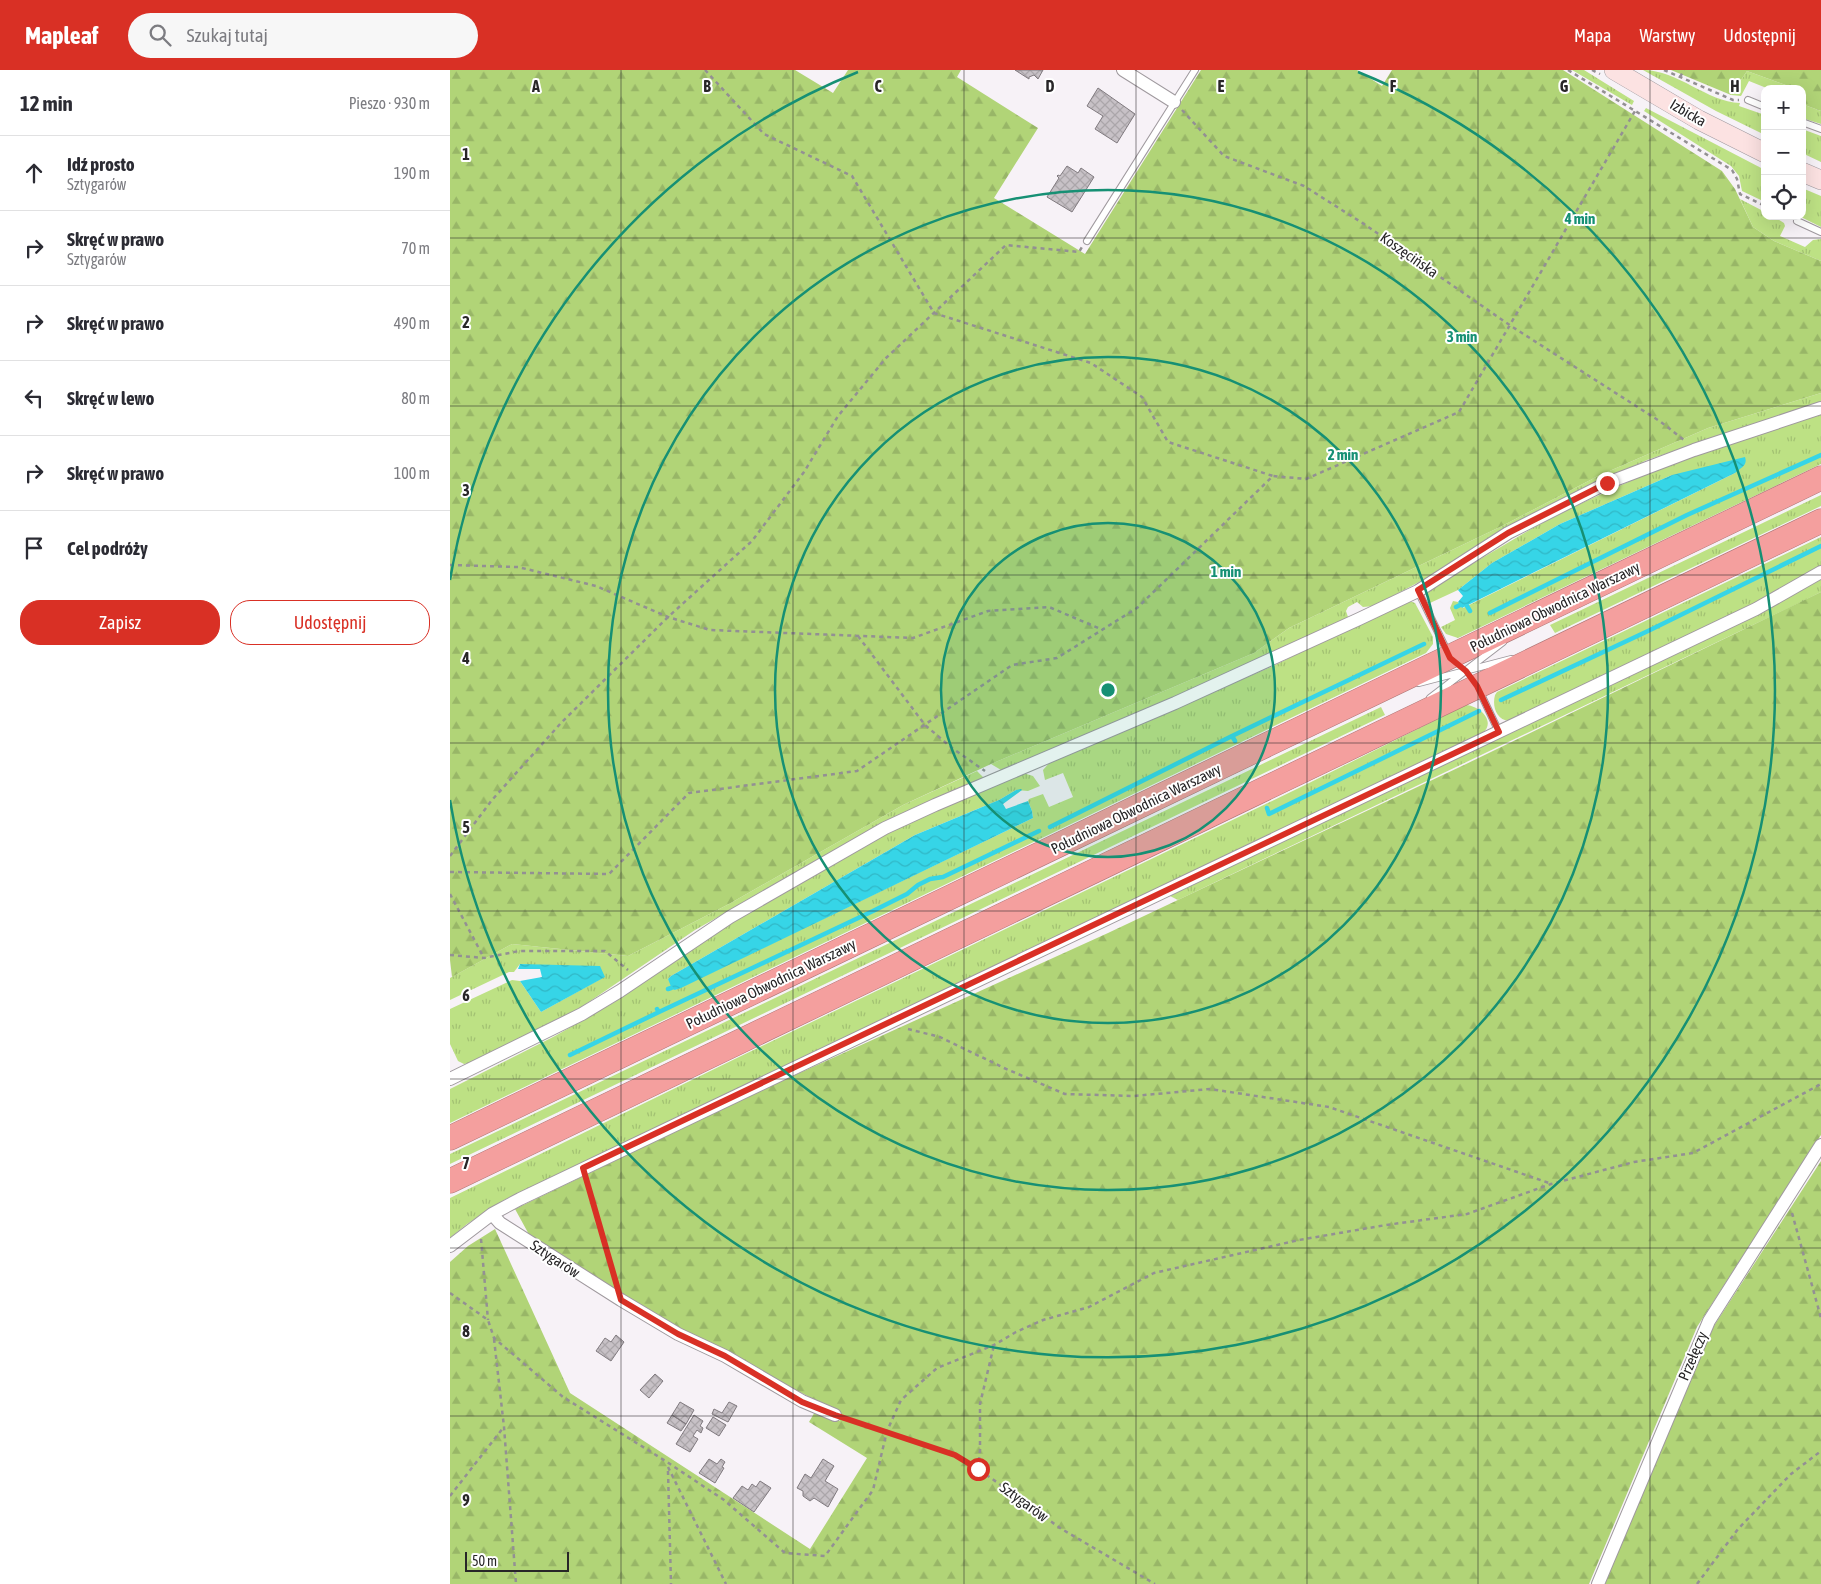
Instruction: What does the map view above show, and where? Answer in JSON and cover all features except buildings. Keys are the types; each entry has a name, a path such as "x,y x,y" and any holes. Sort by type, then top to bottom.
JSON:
{"highway":[{"name":"Południowa Obwodnica Warszawy","path":"450,1181 1391,728 1462,669 1543,612 1821,478"},
{"name":"Południowa Obwodnica Warszawy","path":"450,1138 1373,695 1462,669 1561,646 1821,521"}],"street":[{"path":"1123,70 1174,102"},
{"name":"Izbicka","path":"1614,70 1699,120 1761,152"},
{"path":"1806,174 1821,180"},
{"path":"450,1079 582,1014 730,917 885,828 1294,650 1418,590 1508,533 1607,483 1694,450 1821,408"},
{"path":"450,1246 492,1214 583,1168 1756,609 1821,572"},
{"name":"Przełęczy","path":"1598,1584 1709,1321 1821,1145"},
{"name":"Sztygarów","path":"492,1214 500,1223 678,1334 725,1356 802,1402 835,1415"}],"lane":[{"path":"1087,241 1195,70"},
{"path":"1748,100 1761,105"},
{"path":"1806,123 1821,129"},
{"path":"1797,220 1821,232"},
{"path":"1418,590 1499,732"},
{"path":"1410,685 1462,669"},
{"path":"1373,695 1401,688"}],"path":[{"path":"705,70 764,134 852,176 934,313 1091,363 1142,397 1168,442 1273,476 1306,480 1459,412 1635,111"},
{"path":"1568,70 1732,170 1738,179 1740,194 1761,204"},
{"path":"1664,70 1733,100 1748,100"},
{"path":"1680,77 1684,70"},
{"name":"Koszęcińska","path":"1174,102 1224,156 1304,186 1364,224 1511,326 1661,422 1680,436 1694,450"},
{"path":"450,856 492,800 561,723 668,617 752,541 804,472 838,416 886,358 1006,245 1079,252 1087,241"},
{"path":"450,872 609,874 689,792 857,771 1012,665 1057,658 1137,608 1273,476"},
{"path":"450,565 518,567 596,586 668,617 710,630 913,638 988,611 1049,607 1103,630"},
{"path":"858,636 925,725 952,748 996,779"},
{"path":"450,894 484,958"},
{"path":"450,954 484,958 519,951 604,951 638,978"},
{"path":"887,1024 940,1037 1004,1068 1065,1094 1134,1096 1210,1089 1329,1106 1551,1184"},
{"path":"494,1338 563,1397 724,1500 785,1553 825,1556 873,1490 887,1431 901,1400 937,1368 994,1345 1016,1332 1043,1320 1089,1307 1154,1272 1298,1240 1467,1214 1551,1184 1634,1162 1693,1153 1821,1084"},
{"path":"583,1168 621,1300"},
{"path":"1788,1197 1821,1318"},
{"path":"480,1222 488,1320 494,1338 504,1427 516,1584"},
{"path":"450,1293 488,1320"},
{"path":"978,1469 980,1404 994,1345"},
{"name":"Sztygarów","path":"835,1415 955,1455 978,1469 1060,1528 1155,1584"},
{"path":"450,1496 504,1427"},
{"path":"1697,1584 1738,1529 1791,1474 1821,1451"},
{"path":"667,1462 671,1584"},
{"path":"668,1468 726,1584"}],"green space":[{"path":"450,70 795,70 833,93 848,70 961,70 957,77 1038,128 994,198 1085,254 1201,70 1357,70 1382,86 1392,70 1563,70 1722,171 1735,189 1753,227 1774,241 1821,261 1821,393 1708,428 1598,476 1502,526 1289,628 1254,653 991,764 903,805 729,904 628,956 512,944 452,977 450,960"},
{"path":"1572,70 1584,70 1634,101 1632,105"},
{"path":"1643,70 1656,71 1668,75 1716,97 1740,103 1739,106 1761,114 1761,133 1716,111"},
{"path":"1671,70 1821,70 1821,111 1806,105 1806,85 1786,85 1747,71 1731,95"},
{"path":"1747,71 1786,85 1761,86 1749,81 1741,96 1731,95"},
{"path":"1806,105 1821,111 1821,124 1806,119"},
{"path":"1646,108 1761,168 1761,200 1742,191 1739,176 1731,166 1644,111"},
{"path":"1806,130 1821,136 1821,162 1806,155"},
{"path":"1806,190 1821,196 1821,227 1806,220"},
{"path":"1740,199 1761,210 1761,220 1779,220 1784,223 1785,226 1780,236 1805,247 1813,240 1821,239 1821,261 1774,241 1753,227"},
{"path":"1821,393 1821,402 1647,460 1558,503 1449,566 1374,606 1363,607 1357,602 1348,607 1346,611 1348,617 1257,662 1001,770 991,764 1254,653 1289,628 1502,526 1598,476 1708,428"},
{"path":"1821,414 1821,464 1458,638 1446,634 1441,627 1455,620 1450,608 1453,601 1458,602 1463,608 1735,473 1672,475 1560,524 1492,563 1458,590 1430,603 1427,594 1433,587 1531,529 1571,508 1674,461"},
{"path":"1821,495 1821,506 1555,633 1550,625"},
{"path":"1821,537 1821,566 1745,609 1509,721 1501,718 1496,712 1494,699 1497,692"},
{"path":"1821,579 1821,592 1803,601 1178,900 1170,896"},
{"path":"1821,592 1821,1135 1697,1327 1589,1584 450,1584 450,1262 468,1246 495,1229 570,1393 810,1549 867,1458 809,1422 816,1410 840,1421 841,1413 727,1355 590,1276 532,1240 515,1209 751,1095 1108,933 1464,765"},
{"path":"1407,600 1415,603 1433,637 1433,644 1426,653 450,1123 450,1089 555,1036 613,1003 688,948 904,824 1023,773 1033,776 1040,786 1028,791 1016,790 999,800 915,835 671,976 668,979 675,990 1033,818 1029,799 1043,794 1049,807 1073,797 1063,773 1045,780 1043,770 1051,761 1271,667"},
{"path":"1466,705 1476,708 1485,715 1488,724 1483,733 504,1200 467,1224 450,1238 450,1198 1301,787"},
{"path":"1381,707 1385,715 450,1164 450,1154"},
{"path":"977,771 984,778 895,817 695,930 580,1008 470,1063 464,1064 458,1061 450,1044 450,1009 512,980 520,981 541,1012 604,977 520,964 514,972 509,972 450,1000 450,978 512,944 628,956 729,904 903,805"},
{"path":"1821,1161 1821,1584 1604,1584 1708,1335"}],"water":[{"path":"1745,457 1745,464 1735,473 1462,608 1458,602 1463,596 1458,590 1492,563 1560,524 1672,475"},
{"path":"1021,789 1003,804 1006,809 1028,801 1033,818 681,988 672,989 668,979 671,976 915,835"},
{"path":"520,964 600,966 605,977 541,1012 520,981 542,977 540,969 518,969"}],"waterway":[{"path":"1490,613 1687,515 1821,455"},
{"path":"1501,700 1648,631 1821,546"},
{"path":"1456,607 1460,605"},
{"path":"1467,606 1470,611"},
{"path":"1232,736 1424,644"},
{"path":"1267,808 1269,814 1479,711"},
{"path":"1050,827 1232,736 1235,741"},
{"path":"659,1012 873,911 907,894 918,885 930,879 943,877 1039,831"},
{"path":"570,1055 659,1012 657,1009"}],"route":[{"path":"978,1469 955,1455 802,1402 725,1356 678,1334 621,1300 583,1168 1499,732 1477,686 1466,671 1450,658 1418,590 1458,567 1508,533 1607,483"}]}
